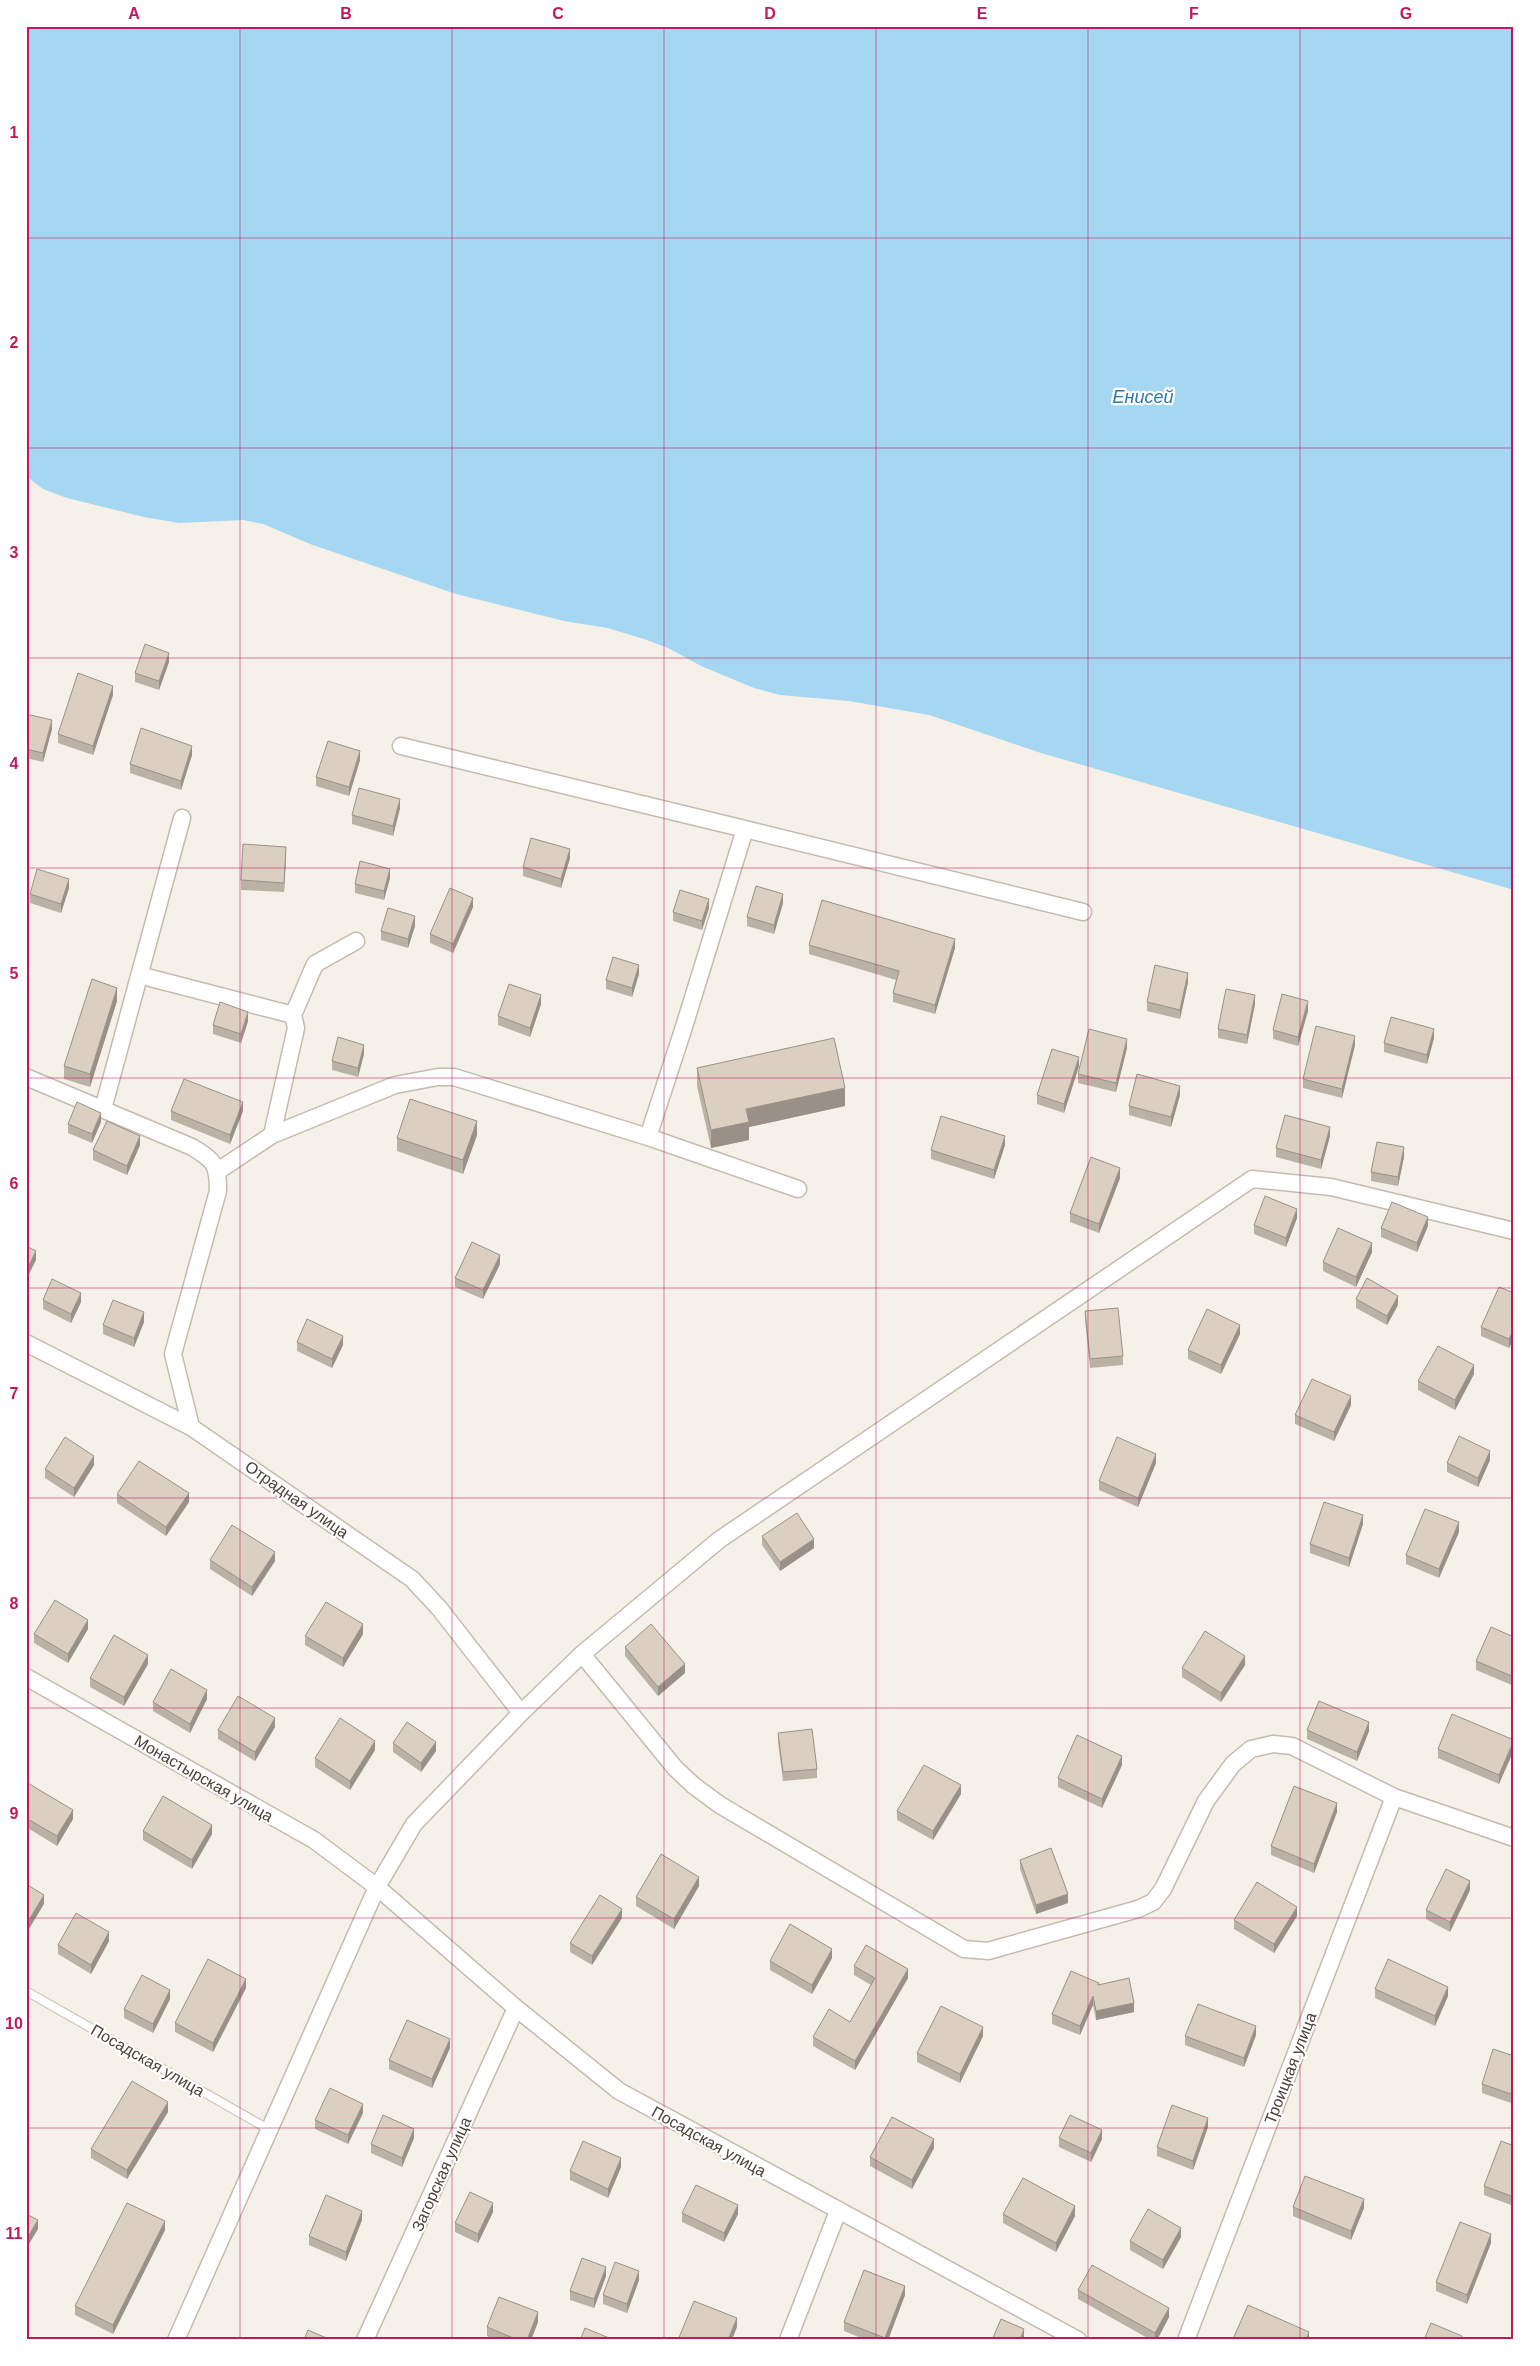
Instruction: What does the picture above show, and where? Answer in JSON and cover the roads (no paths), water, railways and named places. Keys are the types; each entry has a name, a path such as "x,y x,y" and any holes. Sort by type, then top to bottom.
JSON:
{"street":[{"path":"400,746 1083,912"},
{"path":"103,1109 182,818"},
{"path":"648,1137 745,829"},
{"path":"272,1135 296,1028 293,1015 315,964 356,941"},
{"path":"139,975 293,1015"},
{"path":"26,1077 192,1147 207,1156 218,1170 218,1191 174,1354 191,1427"},
{"path":"218,1170 272,1135 395,1086 438,1077 454,1077 648,1137 798,1189"},
{"path":"176,2340 377,1887 414,1824 521,1713 582,1654 719,1540 1252,1179 1331,1187 1514,1231"},
{"name":"Отрадная улица","path":"26,1343 191,1427 412,1579 439,1608 521,1713"},
{"path":"582,1654 675,1768 693,1785 720,1805 964,1949 988,1950 1138,1909 1153,1902 1163,1889 1206,1801 1233,1764 1251,1748 1273,1744 1292,1746 1394,1797 1514,1838"},
{"name":"Монастырская улица","path":"26,1677 314,1840 377,1887"},
{"name":"Троицкая улица","path":"1186,2340 1394,1797"},
{"name":"Посадская улица","path":"377,1887 516,2008 619,2091 1078,2340"},
{"name":"Загорская улица","path":"365,2340 516,2008"},
{"path":"788,2340 838,2211"}],"lane":[{"name":"Посадская улица","path":"26,1991 270,2130"}],"water":[{"name":"Енисей","path":"26,26 1514,26 1514,890 1041,753 929,715 849,701 780,695 754,688 701,666 670,649 647,640 608,628 564,621 456,594 310,544 263,524 243,520 179,523 144,517 67,498 43,489 26,476"}]}
